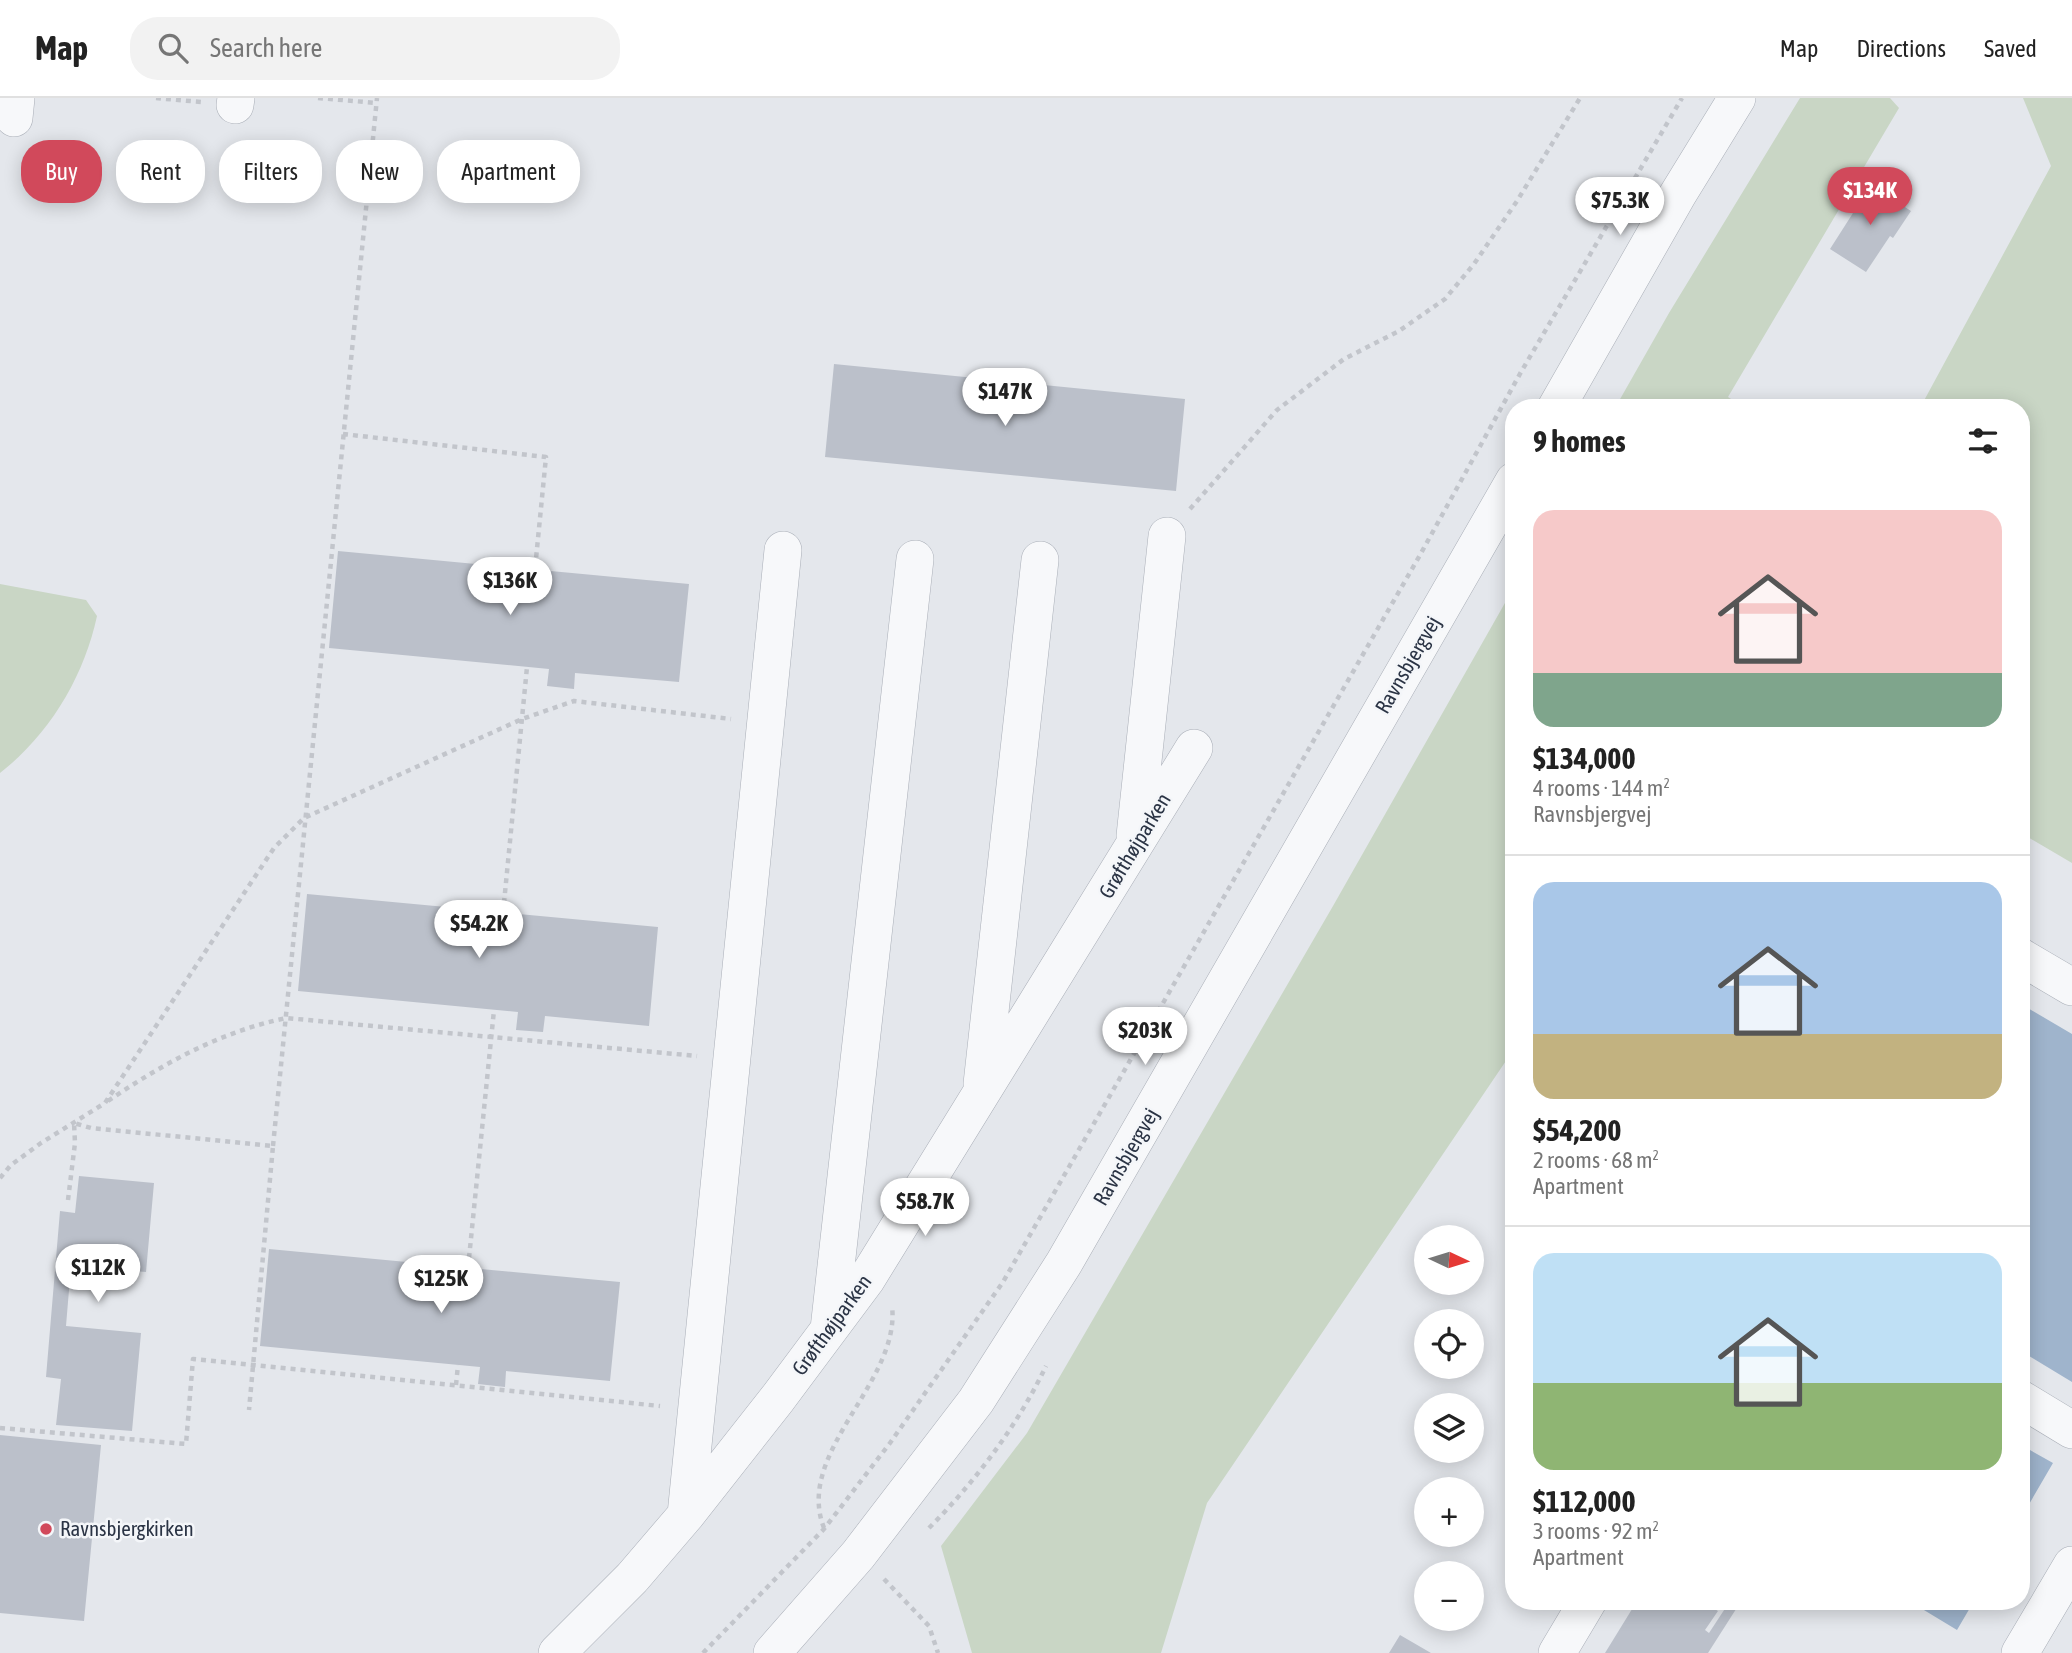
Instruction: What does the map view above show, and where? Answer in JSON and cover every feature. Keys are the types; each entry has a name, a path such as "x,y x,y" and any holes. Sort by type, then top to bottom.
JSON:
{"street":[{"path":"1561,399 1678,194 1737,98"},
{"name":"Ravnsbjergvej","path":"772,1653 858,1555 976,1401 1064,1263 1505,497"},
{"path":"1134,848 1167,536"},
{"path":"686,1515 783,550"},
{"path":"828,1331 915,559"},
{"path":"980,1096 1040,560"},
{"name":"Grøfthøjparken","path":"557,1653 632,1578 686,1515 866,1280 1194,748"},
{"path":"2030,962 2072,987"},
{"path":"2030,1404 2072,1430"},
{"path":"2020,1653 2072,1565"},
{"path":"1557,1653 1583,1610"}],"path":[{"path":"249,1410 304,818 377,101 318,98"},
{"path":"1167,536 1277,410 1344,359 1399,331 1445,299 1474,264 1517,201 1580,98"},
{"path":"1506,399 1682,98"},
{"path":"703,1653 824,1529 890,1443 1003,1282 1420,555 1505,401"},
{"path":"343,434 546,457 535,569"},
{"path":"503,913 527,667"},
{"path":"105,1103 274,848 304,818 522,719 574,701 765,723"},
{"path":"468,1268 494,1010"},
{"path":"0,1178 11,1165 142,1078 206,1042 249,1026 286,1018 732,1059"},
{"path":"74,1123 91,1128 273,1146"},
{"path":"68,1200 75,1143 74,1123"},
{"path":"866,1280 891,1300 894,1319 889,1345 828,1461 818,1492 818,1513 824,1529 882,1576 929,1626 938,1653"},
{"path":"0,1428 186,1444 193,1359 697,1410"},
{"path":"456,1385 458,1365"},
{"path":"957,1500 1030,1399"}],"green space":[{"path":"1800,98 1890,98 1899,108 1728,397 1731,399 1620,399 1669,313"},
{"path":"2023,98 2072,98 2072,863 2030,838 2030,399 1925,399 2051,166"},
{"path":"0,584 86,600 97,616 83,661 62,703 34,741 0,773"},
{"path":"1505,603 1505,1062 1207,1503 1161,1653 972,1653 941,1546 1027,1433 1333,906"}],"water":[{"path":"2030,1009 2072,1034 2072,1382 2030,1356"},
{"path":"2030,1450 2053,1463 2030,1503"},
{"path":"1924,1610 1969,1610 1957,1630"}],"building":[{"path":"1868,183 1911,211 1866,272 1830,249"},
{"path":"834,364 1185,399 1176,491 825,457"},
{"path":"338,551 689,584 679,682 575,673 574,689 547,686 549,669 329,648"},
{"path":"307,894 658,927 649,1026 545,1016 543,1032 516,1030 518,1012 298,991"},
{"path":"79,1176 154,1183 146,1272 71,1266 66,1326 141,1333 132,1431 56,1425 61,1379 46,1377 60,1211 75,1213"},
{"path":"269,1249 620,1282 610,1381 506,1371 505,1387 478,1384 480,1367 260,1346"},
{"name":"Ravnsbjergkirken","path":"0,1435 101,1445 84,1621 0,1613"},
{"path":"1631,1610 1716,1610 1705,1630 1709,1633 1724,1610 1735,1610 1708,1653 1605,1653"},
{"path":"1400,1635 1431,1653 1389,1653"}],"place":[{"name":"Ravnsbjergkirken","path":"46,1529"}]}
